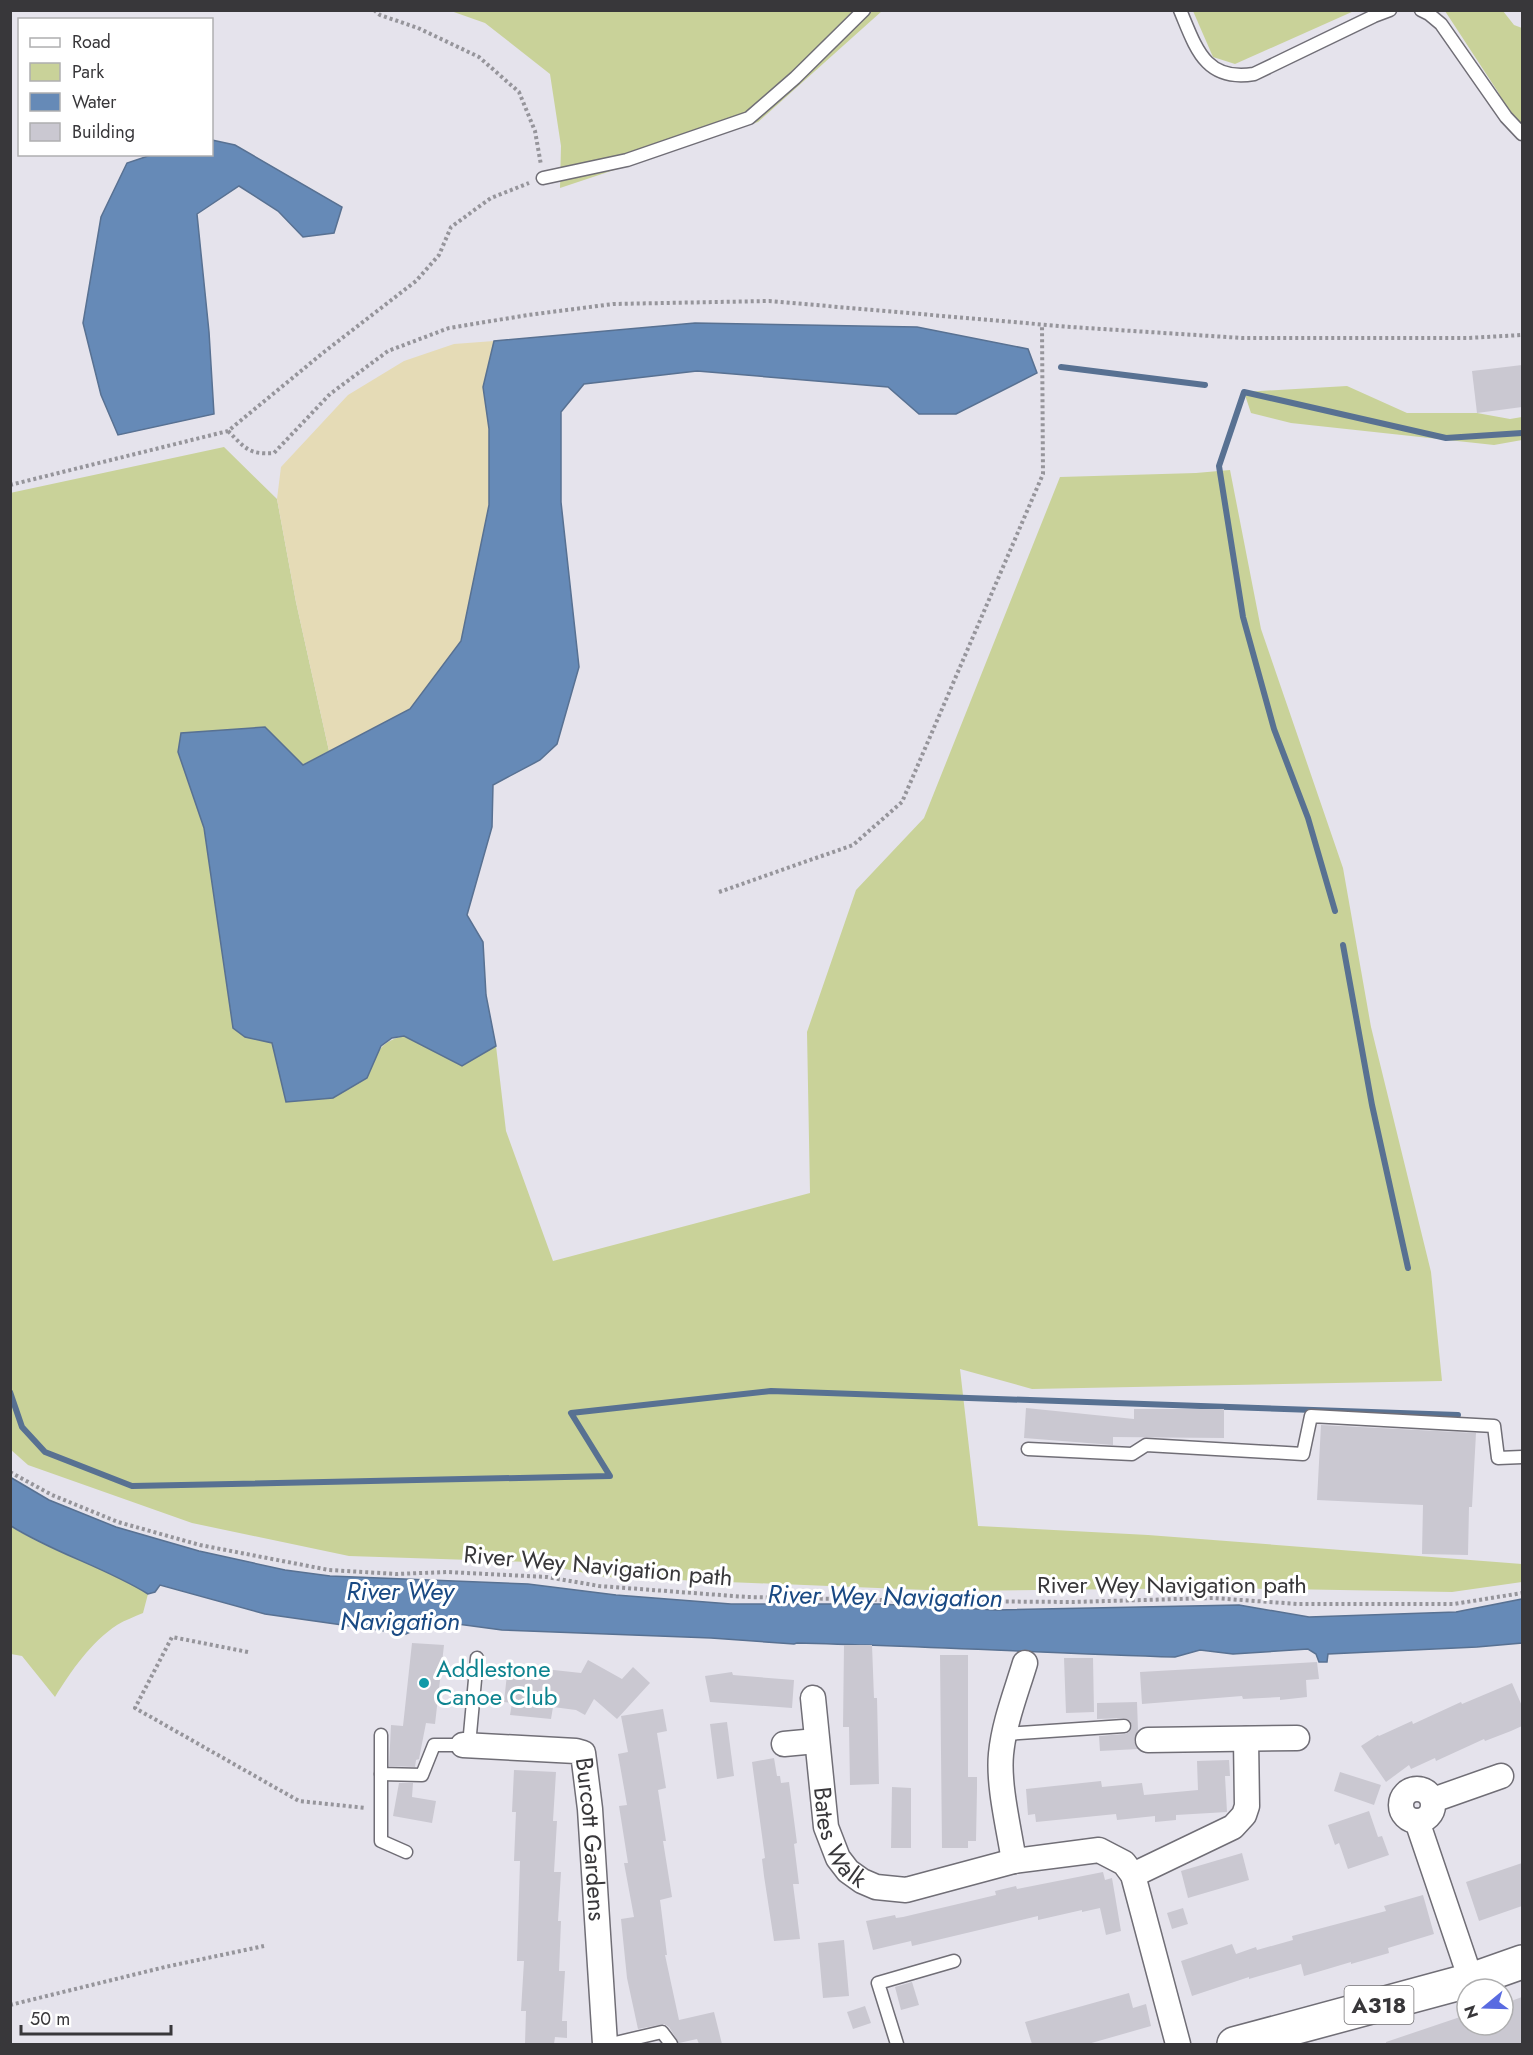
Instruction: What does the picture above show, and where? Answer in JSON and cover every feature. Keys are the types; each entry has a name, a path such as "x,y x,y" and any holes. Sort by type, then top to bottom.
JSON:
{"main road":[{"name":"A318","path":"1480,1977 1522,1962"},
{"name":"A318","path":"1234,2044 1314,2034 1455,1986"}],"street":[{"path":"1014,1860 1003,1789 1001,1755 1025,1663"},
{"name":"Bates Walk","path":"813,1698 826,1827 838,1858 848,1871 862,1881 876,1887 906,1890 1014,1860 1099,1850 1124,1863 1133,1875"},
{"path":"1148,1740 1297,1738"},
{"path":"1178,2044 1133,1875 1225,1831 1244,1815 1247,1806 1246,1739"},
{"path":"784,1744 816,1741"},
{"name":"Burcott Gardens","path":"466,1745 583,1753 590,1809 605,2044"},
{"path":"1470,1977 1417,1821 1430,1815 1433,1800 1501,1776"}],"lane":[{"path":"543,178 627,160 749,118 795,78 864,10"},
{"path":"1180,10 1197,50 1208,64 1222,74 1239,77 1254,74 1390,10"},
{"path":"1422,10 1442,24 1506,117 1522,134"},
{"path":"1028,1449 1132,1454 1146,1445 1303,1454 1311,1416 1494,1425 1498,1458 1522,1457"},
{"path":"381,1774 422,1775 434,1745 466,1745 477,1658"},
{"path":"1005,1734 1124,1726"},
{"path":"381,1735 381,1841 406,1852"},
{"path":"897,2044 878,1983 954,1961"},
{"path":"611,2044 662,2032 671,2044"}],"path":[{"path":"10,484 228,431 324,352 416,281 439,255 452,227 491,198 543,178 535,131 519,92 479,57 418,28 380,15 374,10"},
{"path":"228,431 243,446 257,454 274,453 330,394 388,351 448,328 614,304 770,301 1042,325 1242,338 1456,339 1522,335"},
{"path":"719,892 853,845 902,802 1043,474 1042,325"},
{"name":"River Wey Navigation path","path":"10,1472 52,1495 118,1522 200,1545 329,1570 397,1574 447,1572 547,1577 599,1586 747,1597 929,1601 1073,1602 1213,1598 1298,1604 1454,1604 1522,1593"},
{"path":"248,1652 172,1637 135,1708 299,1801 382,1809"},
{"path":"10,2005 165,1967 264,1946"}],"green space":[{"path":"451,11 882,11 758,122 560,188 561,146 550,74 485,23"},
{"path":"1193,11 1354,11 1235,64 1213,57"},
{"path":"1445,11 1503,11 1514,25 1522,28 1522,130 1516,128 1498,92"},
{"path":"1347,386 1407,413 1477,413 1510,419 1522,417 1522,440 1494,445 1291,423 1251,413 1244,392"},
{"path":"224,447 277,499 296,602 329,751 302,765 178,752 204,828 233,1028 245,1037 272,1042 287,1102 367,1078 383,1046 404,1036 462,1066 496,1046 506,1131 553,1261 810,1193 807,1032 856,890 924,818 1060,477 1230,470 1261,629 1343,868 1371,1027 1431,1272 1442,1381 1032,1389 960,1369 978,1526 1148,1535 1522,1564 1522,1582 1452,1592 1221,1588 951,1591 605,1577 530,1562 349,1556 192,1523 28,1465 10,1449 10,493"},
{"path":"10,1526 148,1594 143,1613 117,1625 90,1648 55,1697 22,1656 11,1654"}],"sand":[{"path":"494,341 483,387 489,429 489,505 461,641 410,709 329,751 296,602 277,499 281,467 348,395 404,361 454,344"}],"water":[{"path":"213,140 235,145 342,207 334,233 303,237 278,211 239,186 197,214 209,332 214,414 118,435 101,395 83,323 101,217 127,163 148,156 213,156"},
{"path":"695,323 917,327 1028,349 1037,373 956,414 919,414 888,387 697,371 584,384 561,412 561,502 579,667 557,744 540,760 493,785 492,827 467,915 483,942 486,995 496,1046 462,1066 404,1036 392,1038 381,1046 367,1078 333,1098 286,1102 272,1043 245,1037 233,1028 204,828 178,752 181,733 265,727 303,765 410,709 461,641 489,505 489,429 483,387 494,341"},
{"name":"River Wey Navigation","path":"10,1477 49,1500 116,1527 199,1551 285,1570 330,1576 528,1584 616,1595 731,1604 879,1604 997,1610 1239,1605 1309,1617 1456,1612 1522,1599 1522,1643 1328,1654 1327,1662 1319,1662 1316,1654 1308,1649 1233,1654 1200,1650 1175,1657 794,1644 711,1638 502,1630 435,1621 406,1634 265,1614 160,1585 155,1592 148,1594 27,1536 11,1526"}],"building":[{"path":"1522,365 1522,407 1477,413 1472,371"},
{"path":"1026,1408 1134,1419 1134,1409 1224,1409 1224,1438 1113,1437 1113,1445 1024,1438"},
{"path":"1321,1425 1476,1433 1472,1507 1469,1507 1468,1555 1422,1554 1423,1505 1317,1500"},
{"name":"Addlestone Canoe Club","path":"412,1643 444,1645 435,1724 426,1723 419,1759 416,1760 415,1767 389,1766 391,1725 403,1726"},
{"path":"844,1645 872,1645 874,1698 877,1698 879,1784 850,1785 849,1727 843,1727"},
{"path":"940,1655 968,1655 968,1777 977,1777 977,1788 976,1841 968,1841 968,1848 942,1848"},
{"path":"1064,1658 1093,1658 1094,1712 1066,1713"},
{"path":"588,1660 622,1679 633,1667 650,1683 617,1719 594,1699 585,1715 576,1710 553,1707 551,1719 510,1715 512,1703 504,1702 508,1665 581,1673"},
{"path":"1317,1662 1319,1679 1306,1680 1307,1697 1280,1700 1280,1697 1243,1699 1242,1696 1142,1704 1140,1672"},
{"path":"732,1672 733,1675 794,1680 792,1708 710,1702 705,1676"},
{"path":"1512,1683 1522,1706 1522,1726 1511,1731 1485,1741 1484,1739 1436,1761 1435,1758 1411,1769 1409,1765 1386,1782 1361,1746 1378,1735 1412,1721 1413,1724 1461,1702 1462,1704"},
{"path":"1137,1702 1138,1730 1134,1741 1138,1749 1100,1751 1099,1736 1125,1734 1132,1726 1130,1721 1124,1718 1097,1719 1097,1703"},
{"path":"663,1709 667,1731 657,1733 666,1788 658,1790 672,1897 660,1900 667,1955 665,1955 679,2020 714,2012 722,2044 699,2044 697,2039 679,2043 669,2027 664,2024 638,2029 627,1978 621,1919 634,1917 624,1863 628,1863 619,1806 627,1805 618,1754 628,1752 621,1716"},
{"path":"727,1722 734,1776 717,1779 710,1724"},
{"path":"774,1758 777,1776 780,1776 781,1783 789,1782 797,1843 794,1844 799,1884 793,1884 800,1939 774,1941 764,1876 762,1859 765,1858 752,1762"},
{"path":"1229,1760 1230,1776 1225,1776 1227,1812 1176,1815 1176,1820 1155,1822 1155,1816 1117,1820 1116,1814 1036,1822 1035,1814 1028,1815 1026,1789 1101,1781 1102,1787 1142,1783 1144,1795 1198,1790 1197,1761"},
{"path":"514,1770 556,1772 553,1821 557,1821 554,1872 561,1872 558,1921 561,1921 559,1971 565,1971 562,2021 567,2021 567,2038 555,2037 554,2044 525,2044 526,2011 521,2011 524,1961 517,1961 520,1861 514,1861 516,1812 512,1812"},
{"path":"1340,1772 1381,1785 1374,1805 1334,1791"},
{"path":"399,1783 413,1783 412,1797 436,1801 432,1823 393,1816"},
{"path":"892,1787 911,1788 911,1848 891,1848"},
{"path":"1369,1811 1378,1837 1382,1836 1389,1855 1348,1869 1339,1843 1335,1845 1328,1825"},
{"path":"1242,1853 1249,1880 1188,1898 1181,1871"},
{"path":"1522,1863 1522,1906 1479,1921 1466,1882"},
{"path":"1103,1872 1105,1880 1112,1878 1121,1931 1106,1935 1100,1908 1038,1920 1038,1916 912,1946 911,1941 873,1950 866,1921 895,1915 896,1918 903,1917 996,1895 995,1891 1016,1886 1017,1889"},
{"path":"1423,1895 1434,1934 1388,1948 1389,1953 1351,1964 1351,1962 1304,1976 1301,1964 1249,1979 1249,1977 1192,1996 1181,1961 1232,1944 1236,1954 1256,1947 1257,1950 1293,1940 1292,1936 1386,1911 1384,1906"},
{"path":"1183,1908 1188,1924 1172,1929 1167,1913"},
{"path":"844,1940 849,1996 823,1998 818,1943"},
{"path":"912,1982 919,2005 901,2010 895,1987"},
{"path":"1129,1993 1133,2008 1146,2004 1151,2026 1088,2044 1032,2044 1025,2022"},
{"path":"1522,1997 1522,2044 1386,2044 1386,2042 1455,2019 1455,2037 1515,2037 1515,2000"},
{"path":"865,2006 871,2023 853,2029 847,2012"}],"waterway":[{"path":"1061,367 1205,385"},
{"path":"1335,911 1308,818 1274,729 1243,617 1219,466 1244,392 1446,438 1522,433"},
{"path":"1343,945 1372,1105 1408,1268"},
{"path":"10,1392 22,1427 45,1452 132,1486 610,1476 571,1413 771,1391 1458,1415"}],"place":[{"name":"Addlestone Canoe Club","path":"424,1683"}]}
